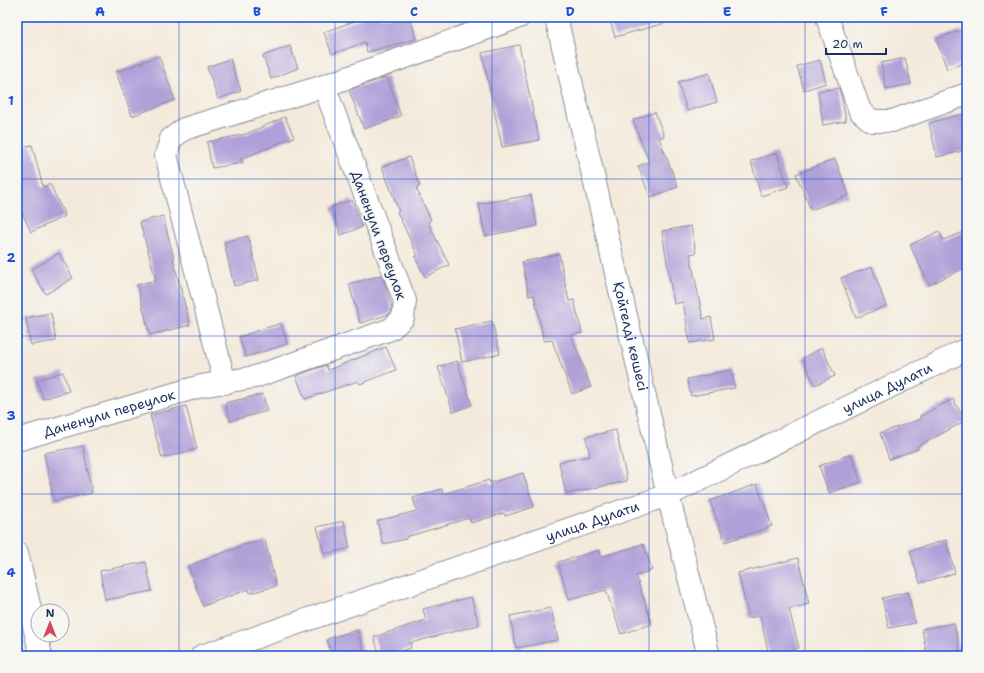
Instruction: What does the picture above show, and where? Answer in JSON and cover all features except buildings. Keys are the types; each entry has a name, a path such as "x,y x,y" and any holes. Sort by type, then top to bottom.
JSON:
{"street":[{"path":"225,383 166,155 172,139 184,130 324,86 519,17"},
{"name":"Қойгелді көшесі","path":"556,17 668,495 709,656"},
{"path":"827,17 860,111 872,121 892,121 967,94"},
{"name":"Даненули переулок","path":"17,440 201,386 255,377 391,329 403,318 406,301 324,86"},
{"name":"улица Дулати","path":"202,656 668,495 967,349"},
{"path":"17,553 41,656"}]}
